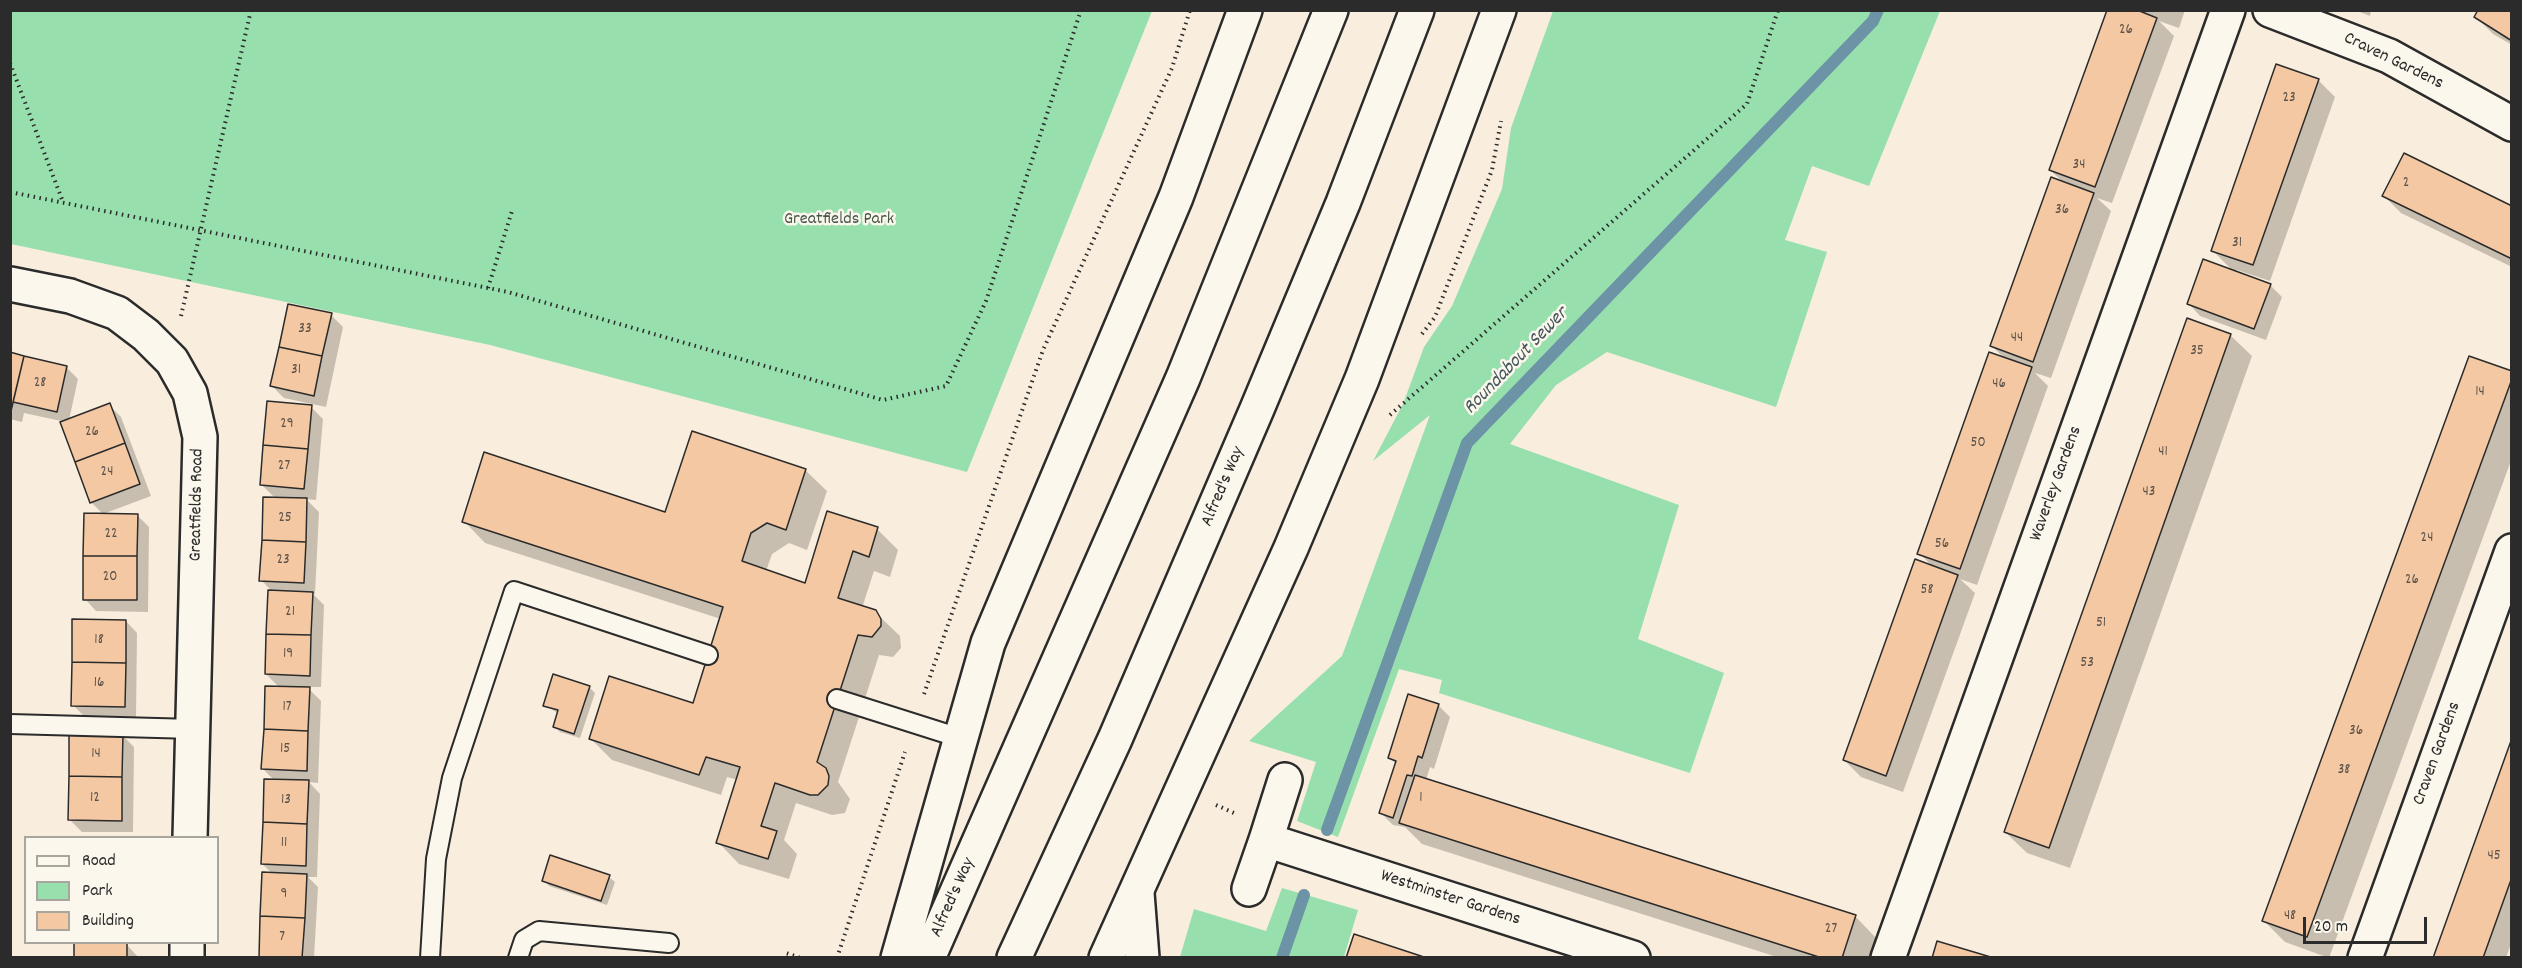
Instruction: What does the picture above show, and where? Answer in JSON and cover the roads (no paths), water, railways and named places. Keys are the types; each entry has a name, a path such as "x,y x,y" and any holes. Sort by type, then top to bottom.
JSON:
{"main road":[{"path":"898,957 988,643 1176,197 1245,10"},
{"name":"Alfred's Way","path":"928,957 1183,378 1331,10"},
{"name":"Alfred's Way","path":"1014,957 1115,739 1257,409 1343,203 1417,10"},
{"path":"1106,957 1137,893 1291,548 1362,379 1499,10"},
{"name":"Waverley Gardens","path":"1888,957 2228,10"},
{"name":"Craven Gardens","path":"2270,10 2389,56 2511,124"},
{"name":"Greatfields Road","path":"10,284 70,296 117,314 146,335 172,360 190,393 200,437 190,836"},
{"name":"Craven Gardens","path":"2365,957 2511,551"},
{"path":"1249,889 1285,780"},
{"name":"Westminster Gardens","path":"1266,840 1634,957"},
{"path":"1137,893 1143,957"}],"lane":[{"path":"430,957 436,859 452,778 514,591 708,655"},
{"path":"837,699 960,738"},
{"path":"10,724 194,729"},
{"path":"518,957 524,940 539,931 669,943"}],"waterway":[{"name":"Roundabout Sewer","path":"1327,830 1467,443 1873,21 1878,10"},
{"name":"Roundabout Sewer","path":"1282,958 1304,895"}],"park label":[{"name":"Greatfields Park","path":"839,221"}]}
